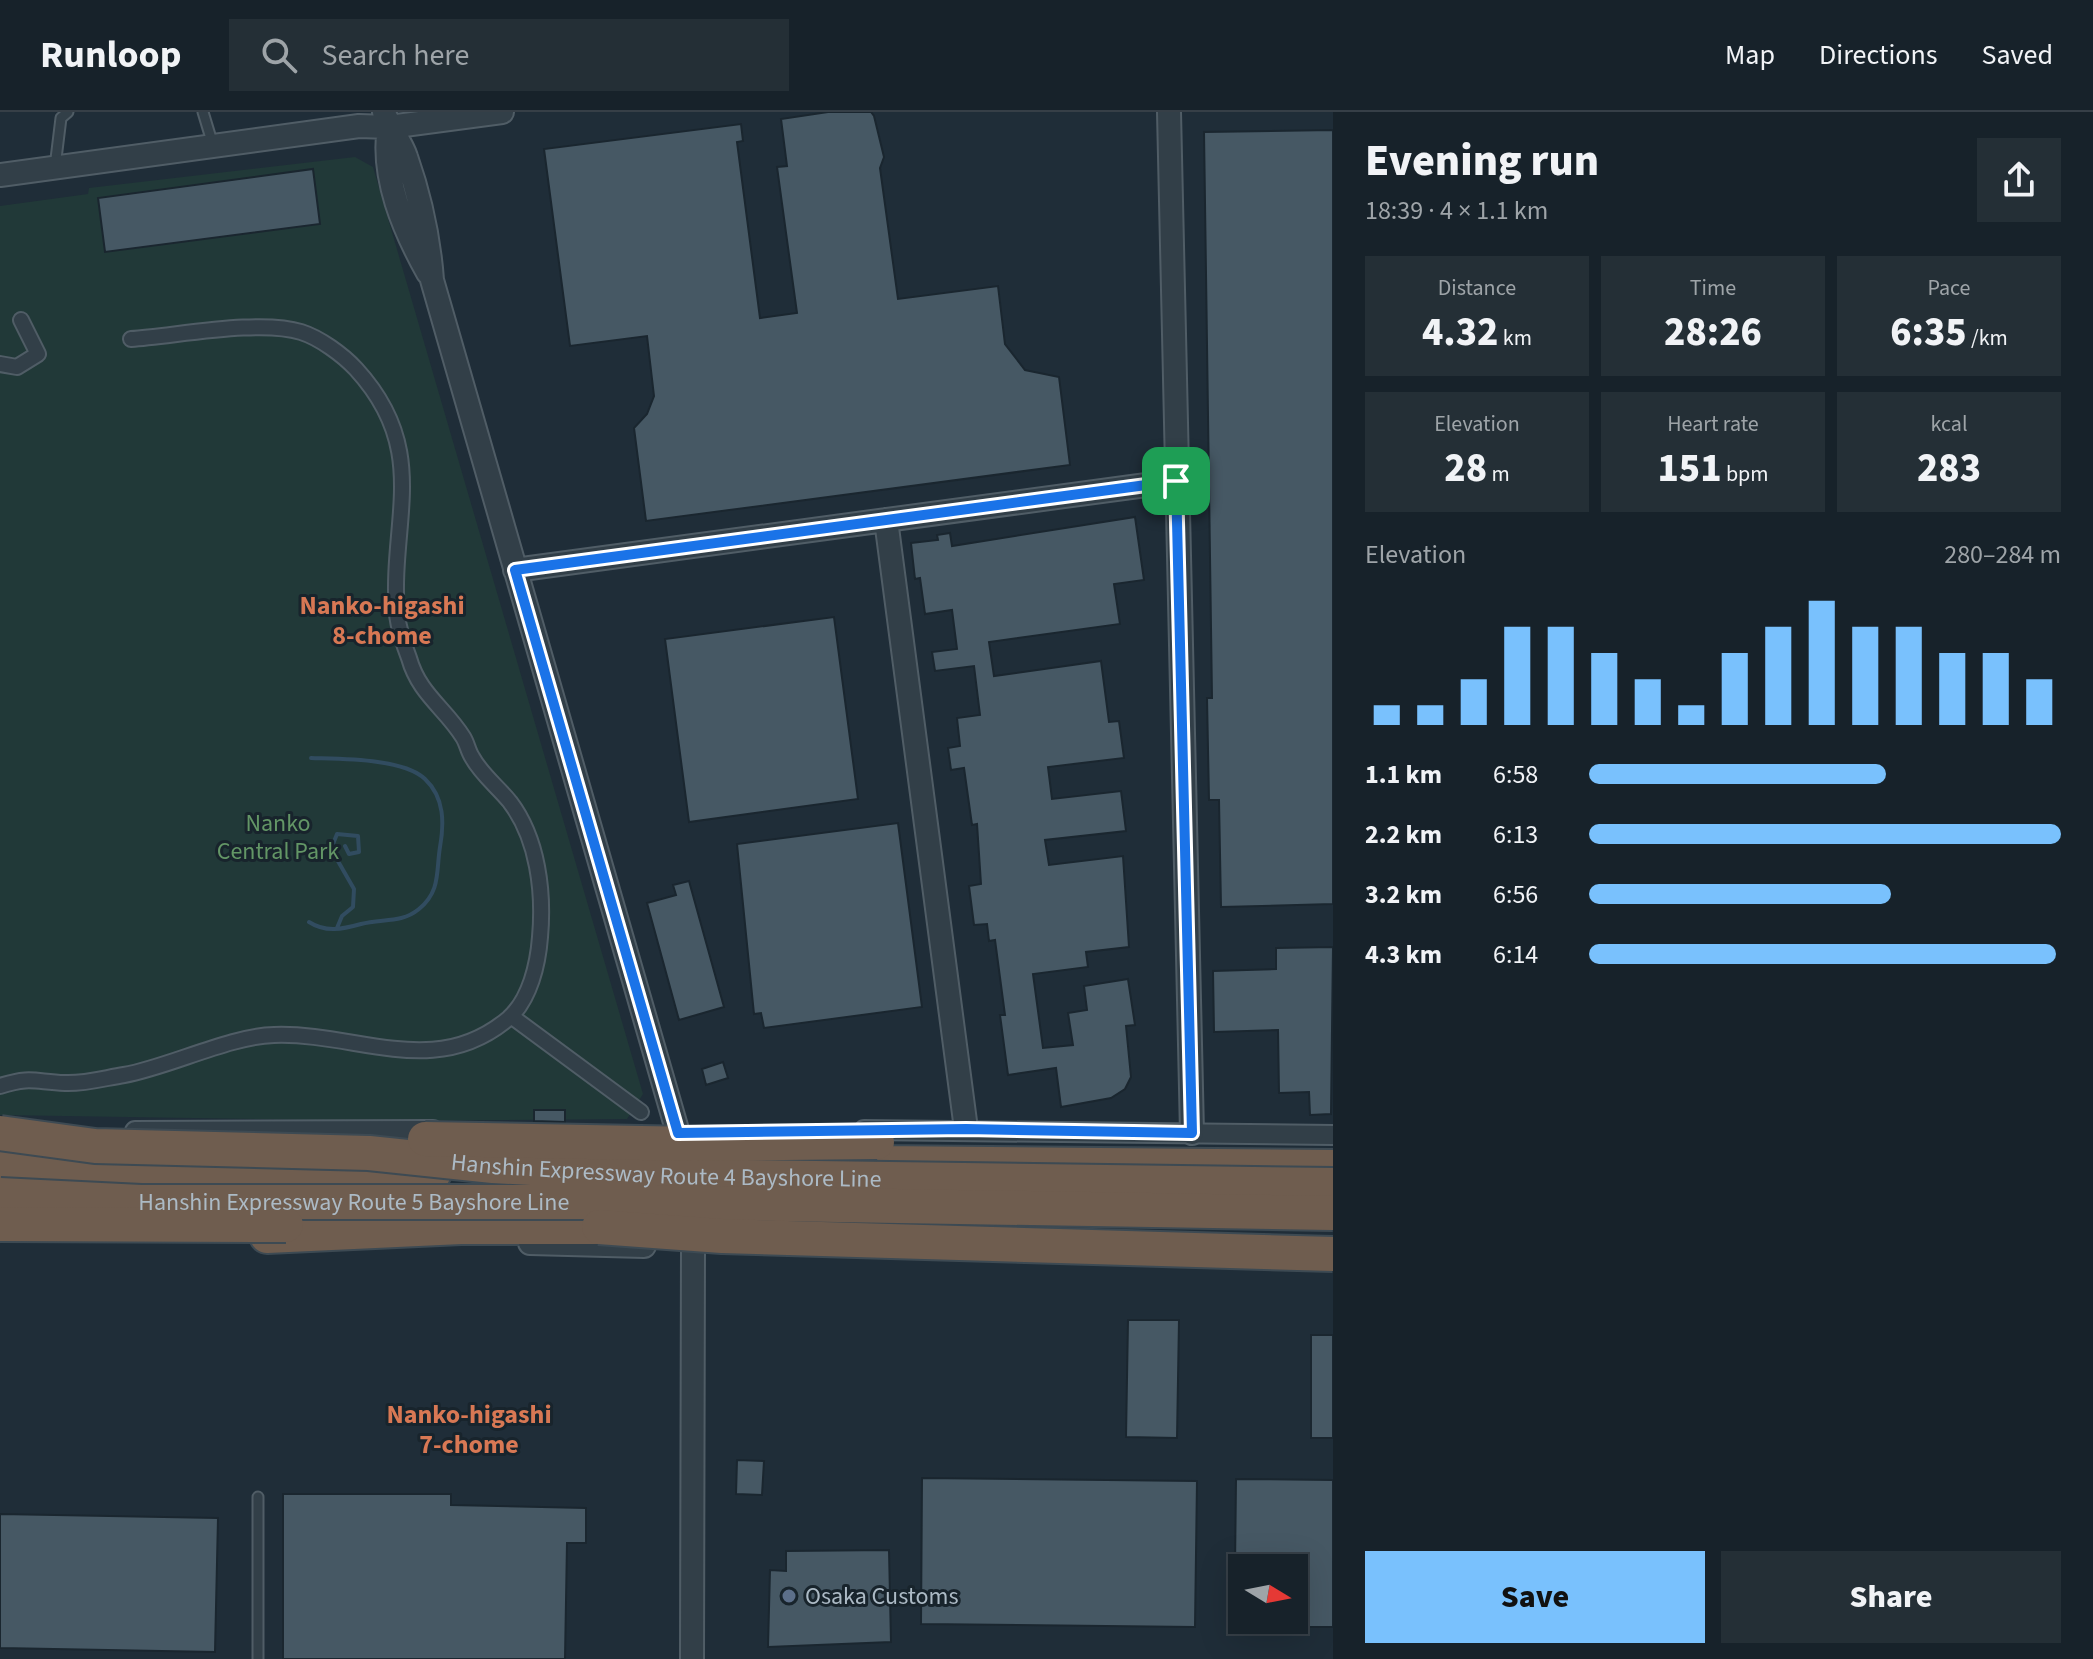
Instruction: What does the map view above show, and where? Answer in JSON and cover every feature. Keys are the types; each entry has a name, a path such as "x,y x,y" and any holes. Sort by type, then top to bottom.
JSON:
{"highway":[{"path":"0,1134 189,1139 686,1138 1333,1149"},
{"name":"Hanshin Expressway Route 4 Bayshore Line","path":"0,1134 95,1146 355,1153 507,1167 673,1176 1333,1185"},
{"path":"686,1138 878,1163 1333,1167"},
{"name":"Hanshin Expressway Route 5 Bayshore Line","path":"0,1161 102,1169 1333,1192"},
{"name":"Hanshin Expressway Route 5 Bayshore Line","path":"0,1195 141,1202 655,1202 1333,1213"},
{"name":"Hanshin Expressway Route 4 Bayshore Line","path":"0,1224 98,1227 302,1225 545,1211 655,1209 1333,1222"},
{"path":"267,1236 461,1227 725,1223 1333,1222"},
{"path":"599,1227 722,1236 1333,1254"}],"street":[{"path":"0,175 386,120 502,112"},
{"path":"1169,112 1192,1133"},
{"path":"0,189 360,139 386,120"},
{"path":"386,120 384,156 409,238 432,280 515,570 686,1138 693,1247 692,1659"},
{"path":"0,364 17,367 38,354 21,320"},
{"path":"0,1086 27,1077 68,1084 128,1074 272,1035 347,1041 402,1052 445,1051 477,1039 511,1016 527,992 538,958 543,906 534,852 513,806 473,759 463,736 433,704 410,664 397,619 396,579 404,489 401,451 385,407 355,368 328,346 301,332 264,328 131,339"},
{"path":"515,570 1176,481"},
{"path":"886,520 966,1129"},
{"path":"511,1016 641,1112"},
{"path":"565,1132 686,1138 966,1129 1333,1135"},
{"path":"0,1134 533,1131"},
{"path":"0,1232 98,1237 267,1236 1333,1261"}],"lane":[{"path":"55,167 61,118 68,112"},
{"path":"203,112 213,145"},
{"path":"258,1497 258,1659"}],"green space":[{"name":"Nanko Central Park","path":"355,157 373,167 643,1094 627,1119 389,1121 0,1115 0,206 88,194 89,188"}],"building":[{"path":"828,112 871,112 874,116 884,157 880,168 898,299 998,286 1005,344 1025,370 1059,377 1070,465 646,521 634,428 647,414 654,396 647,336 570,346 544,149 741,124 743,141 737,142 760,318 797,313 777,167 787,166 781,119"},
{"path":"1333,130 1333,904 1221,907 1219,800 1209,800 1207,698 1212,698 1204,132"},
{"path":"313,169 320,224 105,252 98,198"},
{"path":"1135,517 1144,580 1114,584 1120,624 989,642 994,676 1101,661 1109,722 1119,721 1124,758 1048,767 1052,799 1121,791 1126,831 1045,840 1049,865 1123,856 1129,947 1086,952 1088,967 1033,974 1043,1048 1073,1045 1068,1013 1087,1010 1084,986 1128,979 1135,1025 1126,1026 1131,1077 1125,1089 1111,1098 1061,1107 1056,1068 1008,1075 1000,1015 1005,1015 995,940 989,941 987,924 974,925 969,886 981,884 977,824 972,825 964,768 951,770 948,748 960,746 957,718 980,715 974,666 935,671 932,652 957,649 952,610 925,614 920,578 915,579 911,543 938,540 937,535 950,533 952,546"},
{"path":"834,617 858,799 689,822 665,639"},
{"path":"898,823 922,1007 764,1028 761,1013 754,1014 737,844"},
{"path":"689,881 724,1007 679,1020 647,903 676,895 673,885"},
{"path":"1333,947 1331,1114 1310,1115 1309,1092 1279,1093 1278,1030 1214,1032 1213,971 1276,969 1276,948"},
{"path":"723,1062 728,1078 706,1085 702,1069"},
{"path":"534,1110 565,1110 565,1122 534,1121"},
{"path":"1128,1320 1179,1320 1177,1438 1126,1437"},
{"path":"1311,1335 1333,1335 1333,1438 1311,1438"},
{"path":"737,1460 764,1461 762,1495 736,1494"},
{"path":"922,1478 1197,1481 1195,1627 921,1624"},
{"path":"1236,1479 1333,1480 1333,1627 1308,1627 1308,1554 1235,1554"},
{"path":"283,1494 451,1494 451,1505 586,1508 586,1543 567,1543 565,1659 283,1659"},
{"path":"0,1514 218,1518 215,1652 0,1648"},
{"path":"889,1550 891,1642 768,1647 770,1570 786,1571 786,1551"}],"waterway":[{"path":"309,922 322,928 341,928 398,919 419,909 434,888 442,820 440,803 432,786 415,772 387,763 311,758"},
{"path":"337,928 342,916 353,907 354,889 331,849 337,834 358,836 359,852 349,854 345,846"}],"place":[{"name":"Osaka Customs","path":"789,1596"}],"district":[{"name":"Nanko-higashi 8-chome","path":"382,620"},
{"name":"Nanko-higashi 7-chome","path":"469,1429"}],"route":[{"path":"1176,481 1192,1133 966,1129 678,1133 515,570 1176,481"}]}
